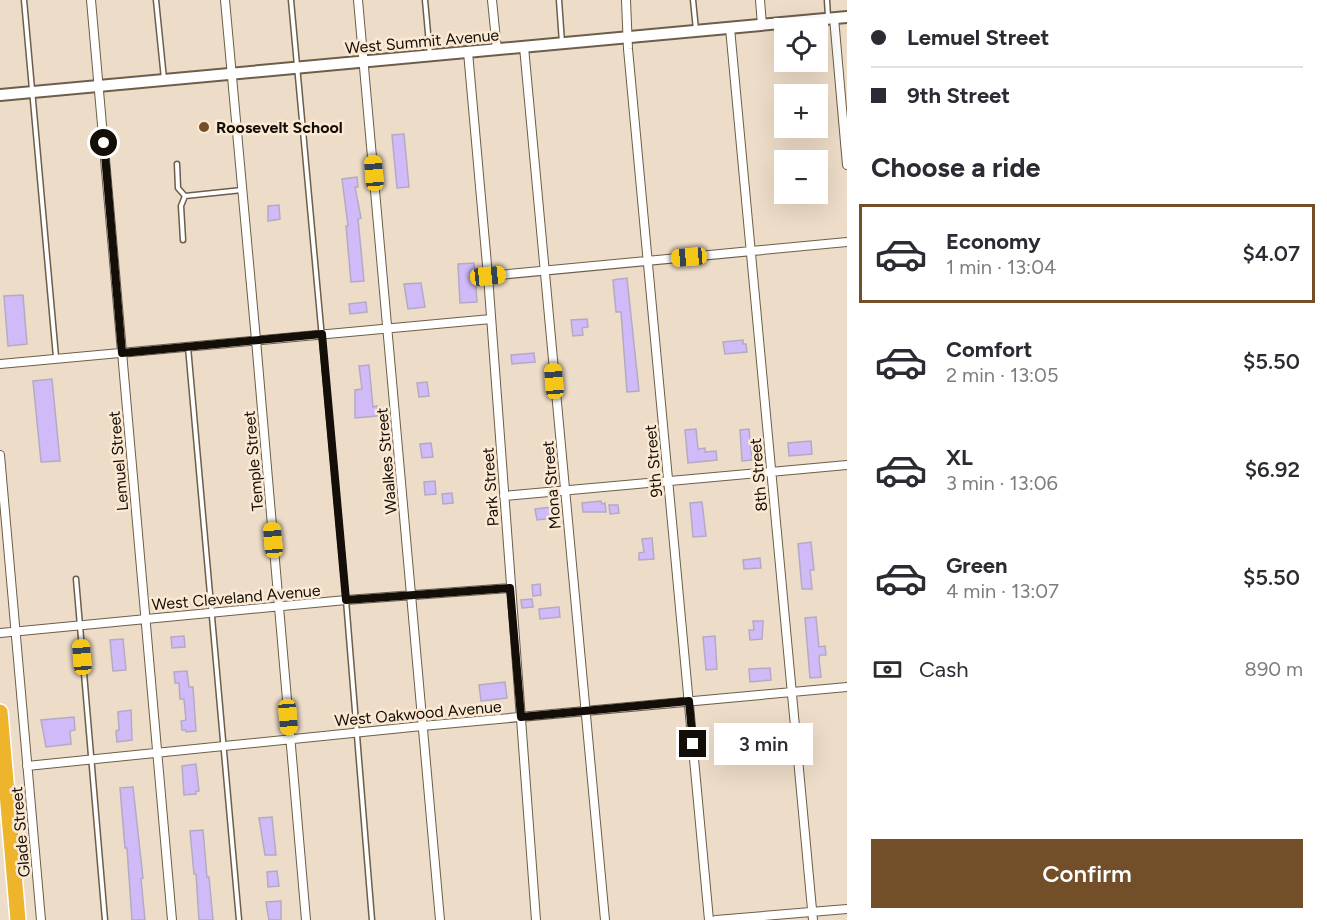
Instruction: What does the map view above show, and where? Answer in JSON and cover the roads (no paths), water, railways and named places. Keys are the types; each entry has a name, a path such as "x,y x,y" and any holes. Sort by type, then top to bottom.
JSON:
{"highway":[{"path":"0,712 18,920"}],"street":[{"name":"Lemuel Street","path":"91,0 172,920"},
{"name":"Temple Street","path":"225,0 306,920"},
{"name":"Waalkes Street","path":"358,0 440,920"},
{"path":"492,0 497,50"},
{"name":"9th Street","path":"626,0 709,920"},
{"path":"760,0 762,25"},
{"name":"West Summit Avenue","path":"0,95 847,17"},
{"path":"831,18 847,165"},
{"name":"8th Street","path":"730,28 813,916"},
{"name":"Mona Street","path":"524,47 605,920"},
{"name":"Park Street","path":"468,52 488,276 536,920"},
{"path":"488,276 847,242"},
{"path":"0,364 491,319"},
{"name":"Glade Street","path":"0,455 41,920"},
{"path":"504,496 847,465"},
{"name":"West Cleveland Avenue","path":"0,633 346,600 510,588"},
{"name":"West Oakwood Avenue","path":"27,766 422,726 847,687"},
{"path":"716,920 813,916 847,909"}],"lane":[{"path":"24,0 56,358"},
{"path":"156,0 164,80"},
{"path":"291,0 346,600 372,920"},
{"path":"425,0 430,56"},
{"path":"559,0 562,44"},
{"path":"693,0 696,31"},
{"path":"827,0 831,18"},
{"path":"177,164 178,188 184,196"},
{"path":"184,196 242,190"},
{"path":"183,240 181,206 184,196"},
{"path":"188,346 239,920"},
{"path":"76,579 105,920"}],"place":[{"name":"Roosevelt School","path":"204,127"}]}
